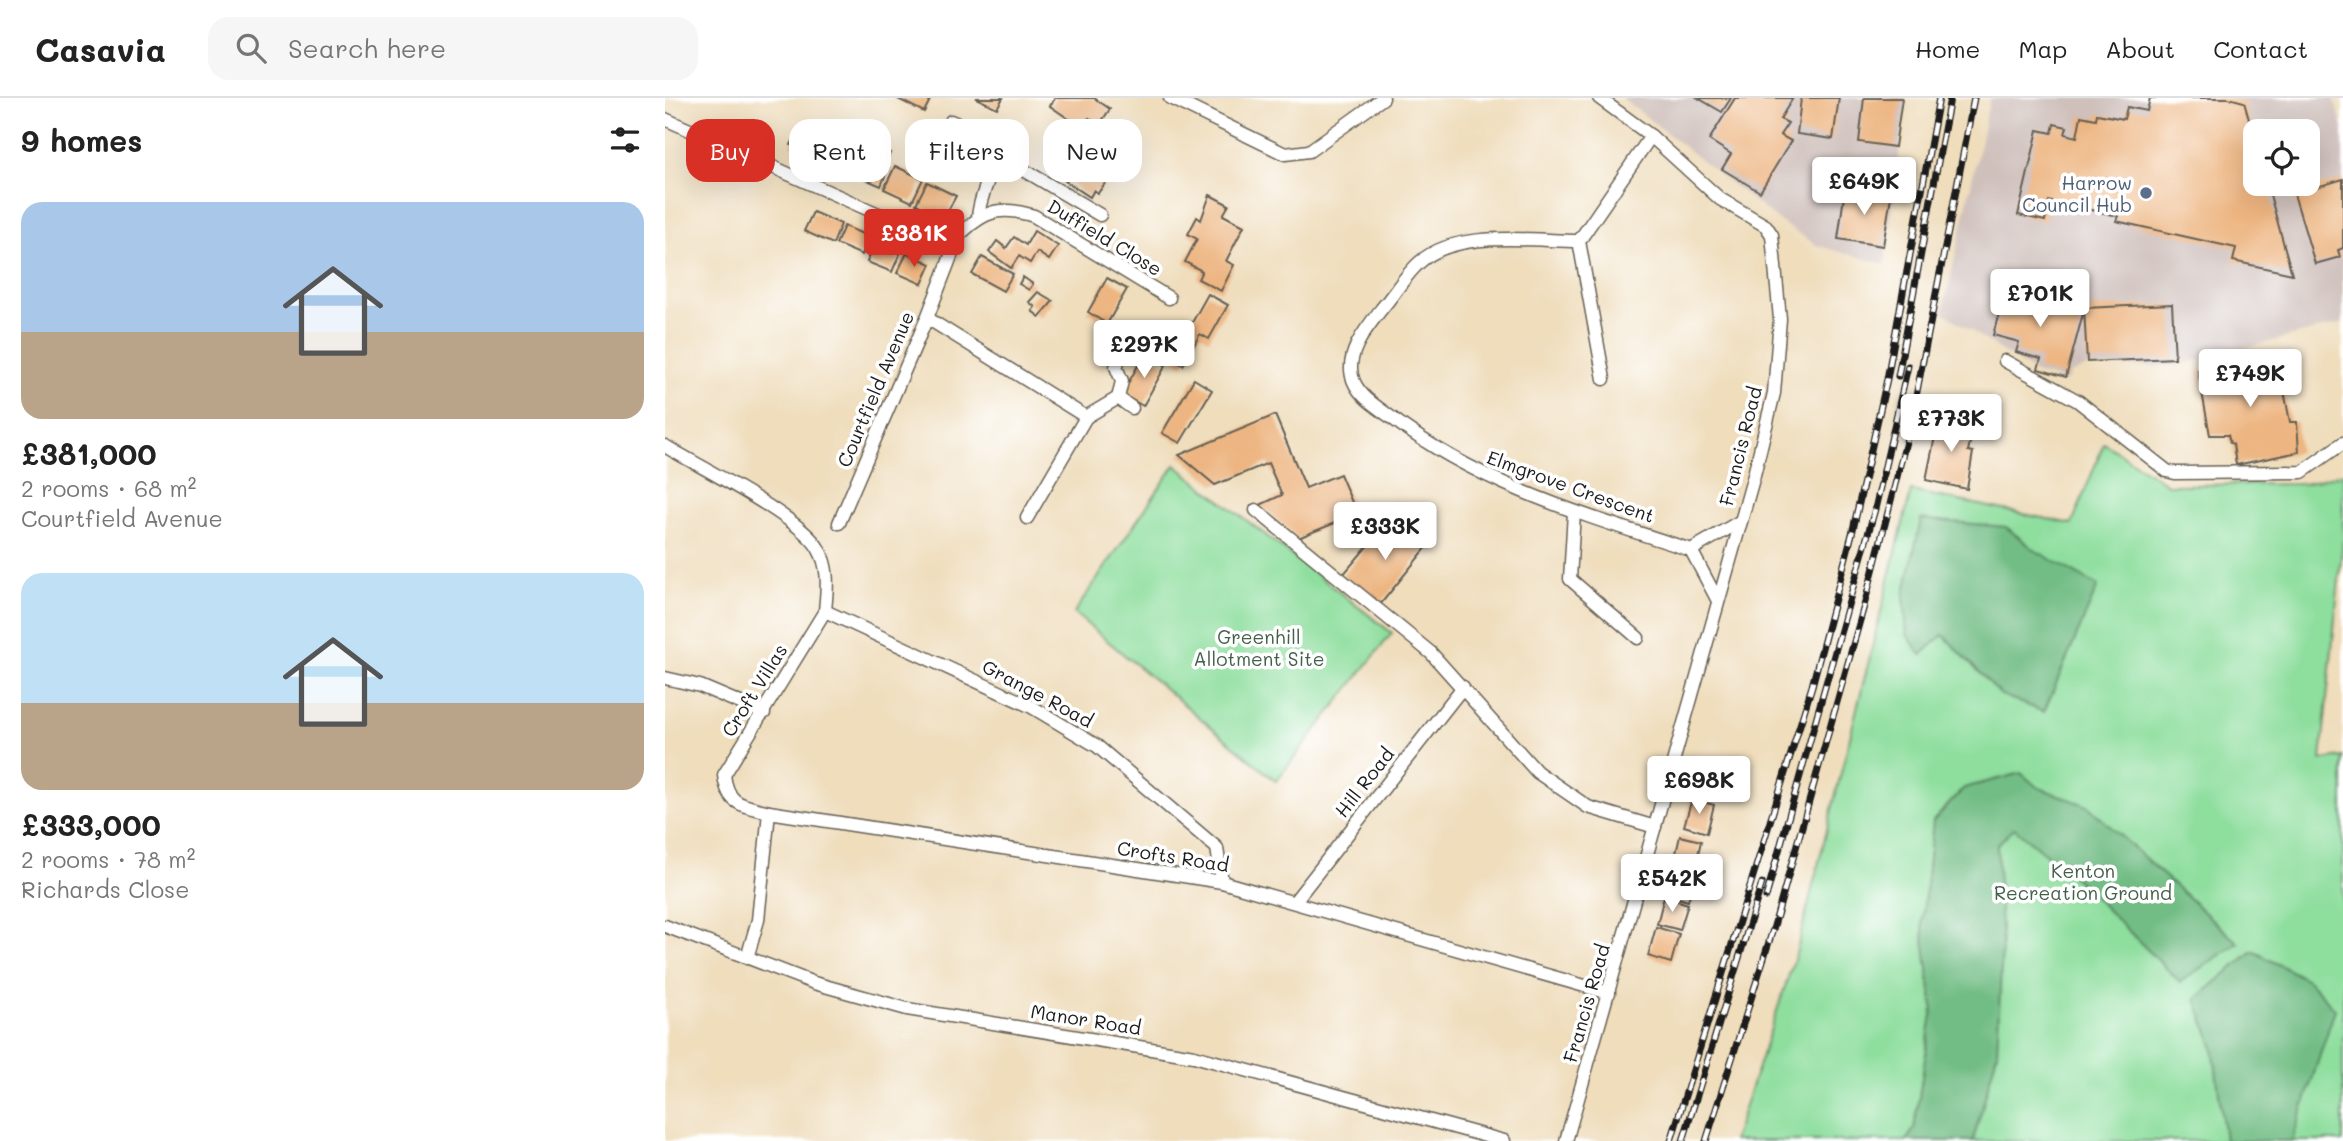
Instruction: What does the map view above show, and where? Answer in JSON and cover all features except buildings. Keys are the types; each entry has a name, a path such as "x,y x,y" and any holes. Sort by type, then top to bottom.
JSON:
{"street":[{"path":"1170,98 1285,155 1309,151 1383,98"},
{"path":"1599,98 1651,136 1579,241 1604,379"},
{"path":"665,119 948,245"},
{"name":"Francis Road","path":"1566,1141 1775,393 1780,319 1772,235 1766,226 1720,199 1651,136"},
{"path":"1029,173 1100,215"},
{"path":"978,218 979,199 986,182"},
{"name":"Duffield Close","path":"948,245 978,218 992,211 1012,209 1034,216 1169,298"},
{"name":"Elmgrove Crescent","path":"1579,241 1468,241 1441,247 1419,262 1365,331 1350,362 1354,382 1366,398 1402,426 1473,471 1574,512 1691,550"},
{"name":"Courtfield Avenue","path":"839,523 927,318 951,256 948,245"},
{"path":"927,318 1086,417"},
{"path":"1027,518 1086,417 1118,398 1122,381 1117,367 1123,349"},
{"path":"2005,361 2078,401 2167,471 2175,473 2302,472 2343,443"},
{"path":"1118,398 1132,408"},
{"path":"665,446 799,526 817,547 825,564 828,585 825,611"},
{"path":"1256,510 1431,653 1537,772 1588,807 1655,827"},
{"path":"1574,512 1570,579 1638,638"},
{"path":"1718,601 1691,550 1741,521"},
{"name":"Croft Villas","path":"726,791 724,775 825,611"},
{"name":"Grange Road","path":"825,611 1032,707 1097,746 1217,848 1222,882"},
{"path":"665,678 700,686 764,713"},
{"name":"Hill Road","path":"1295,901 1463,687"},
{"name":"Crofts Road","path":"726,791 736,803 769,812 1222,882 1609,993"},
{"path":"747,958 758,920 769,812"},
{"name":"Manor Road","path":"665,926 814,984 907,1009 1194,1056 1504,1141"}],"shaded area":[{"path":"1622,98 1906,98 1885,264 1818,246 1779,221"},
{"path":"1990,98 2334,98 2343,128 2343,323 2176,366 2087,367 2070,374 2067,381 2035,373 1943,312"}],"green space":[{"name":"Kenton Recreation Ground","path":"2104,443 2168,485 2304,484 2343,473 2343,539 2321,760 2343,757 2343,1141 1733,1141 1796,954 1911,491 2072,524"},
{"name":"Greenhill Allotment Site","path":"1175,465 1392,633 1276,781 1074,613"},
{"path":"1921,519 2006,527 2036,551 2098,586 2044,712 2001,695 1943,635 1921,655 1907,635 1904,596"},
{"path":"2021,773 2037,787 2088,806 2238,943 2180,982 2077,880 2014,828 1997,845 2002,947 1997,1053 1973,1141 1906,1141 1914,1129 1933,1008 1922,923 1933,821 1964,788"},
{"path":"2253,951 2308,980 2335,1009 2292,1141 2225,1141 2213,1046 2196,999"}],"railway":[{"path":"1671,1141 1812,686 1852,534 1887,379 1939,98"},
{"path":"1898,376 1950,98"},
{"path":"1706,1141 1774,926 1864,606 1911,422 1974,98"},
{"path":"1766,897 1875,509 1908,366"},
{"path":"1683,1141 1762,883"}],"place":[{"name":"Harrow Council Hub","path":"2146,193"}]}
